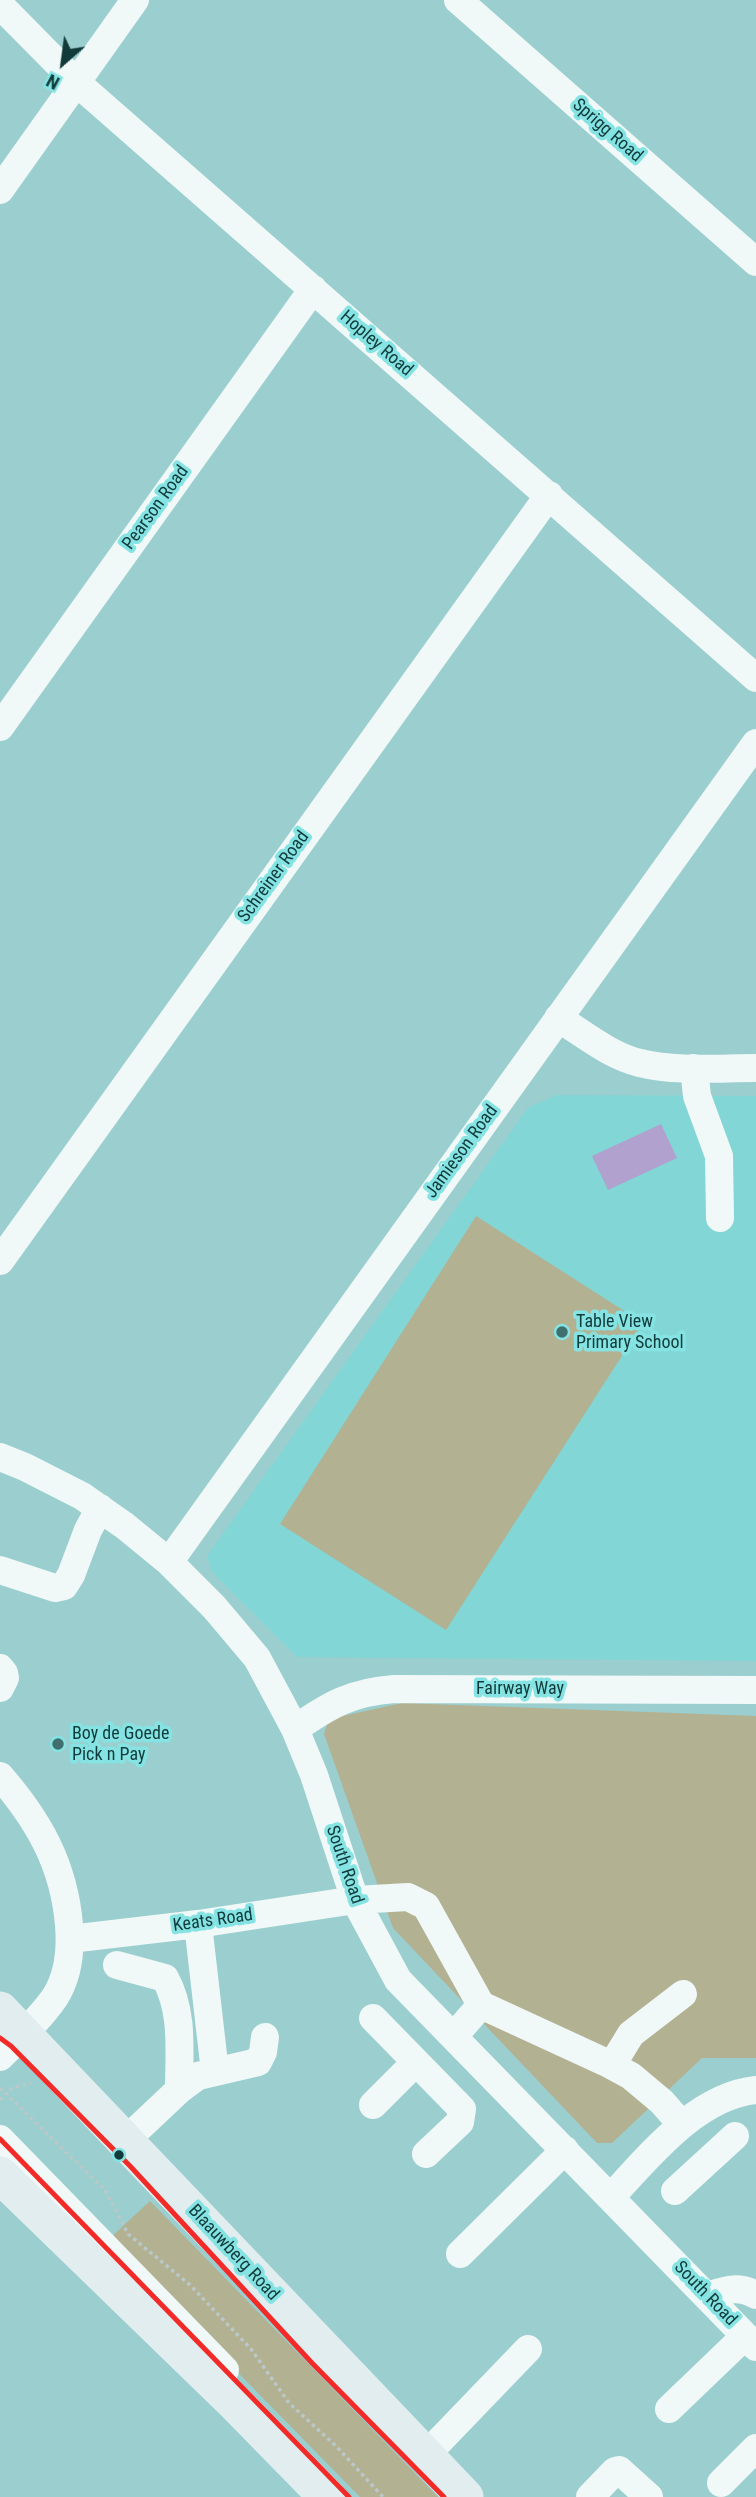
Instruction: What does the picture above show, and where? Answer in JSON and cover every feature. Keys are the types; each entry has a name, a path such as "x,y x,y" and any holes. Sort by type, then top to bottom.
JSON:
{"main road":[{"name":"Blaauwberg Road","path":"7,2037 126,2140 465,2497"},
{"path":"0,2175 236,2403 327,2497"}],"street":[{"path":"0,191 135,0"},
{"name":"Sprigg Road","path":"458,0 756,262"},
{"name":"Hopley Road","path":"0,5 76,82 756,678"},
{"name":"Pearson Road","path":"0,726 313,289"},
{"name":"Schreiner Road","path":"0,1261 549,495"},
{"name":"Jamieson Road","path":"169,1562 756,743"},
{"path":"558,1018 596,1043 640,1063 694,1068 756,1068"},
{"path":"694,1068 696,1096 719,1156 720,1218"},
{"name":"South Road","path":"0,1457 60,1485 100,1508 169,1562 214,1607 257,1658 295,1729 314,1775 355,1900 398,1980 751,2341"},
{"path":"0,1570 55,1588 64,1586 100,1508"},
{"path":"0,1668 5,1678 0,1688"},
{"name":"Fairway Way","path":"295,1729 341,1700 368,1691 756,1690"},
{"path":"0,1776 34,1818 56,1863 67,1896 70,1939 70,1954 55,1996 7,2037 312,2363 444,2497"},
{"name":"Keats Road","path":"70,1939 402,1896 415,1899 426,1906 481,2005"},
{"path":"198,1924 215,2072"},
{"path":"117,1965 165,1978 173,1993 180,2027 179,2091"},
{"path":"612,2066 631,2034 683,1994"},
{"path":"439,2085 463,2045 481,2005 631,2077 663,2102 698,2170"},
{"path":"373,2018 462,2109 460,2122 426,2154"},
{"path":"126,2140 198,2076 258,2062 263,2052 265,2037"},
{"path":"373,2105 416,2062"},
{"path":"611,2197 708,2104 741,2091 756,2090"},
{"path":"675,2192 735,2137"},
{"path":"0,2139 349,2497"},
{"path":"460,2254 565,2150"},
{"path":"707,2296 732,2288 756,2295"},
{"path":"669,2409 751,2341"},
{"path":"425,2456 528,2349"},
{"path":"721,2483 756,2448"},
{"path":"590,2497 619,2470 649,2497"}],"path":[{"path":"0,2100 12,2088 34,2081"},
{"path":"0,2088 105,2190 128,2234 190,2285 251,2349 289,2403 337,2448 383,2497"}],"shaded area":[{"name":"Table View Primary School","path":"557,1095 756,1096 756,1661 297,1657 212,1572 207,1556 528,1108"},
{"path":"661,1124 677,1158 608,1190 592,1156"}],"green space":[{"path":"476,1216 643,1323 446,1630 280,1524"},
{"path":"402,1703 756,1716 756,2058 702,2058 612,2143 597,2143 393,1928 324,1734 329,1719"},
{"path":"150,2201 438,2497 360,2497 108,2240"}],"transit line":[{"path":"0,2038 130,2166 312,2363 444,2497"},
{"path":"0,2139 349,2497"}],"place":[{"name":"Table View Primary School","path":"562,1332"},
{"name":"Boy de Goede Pick n Pay","path":"58,1744"}]}
